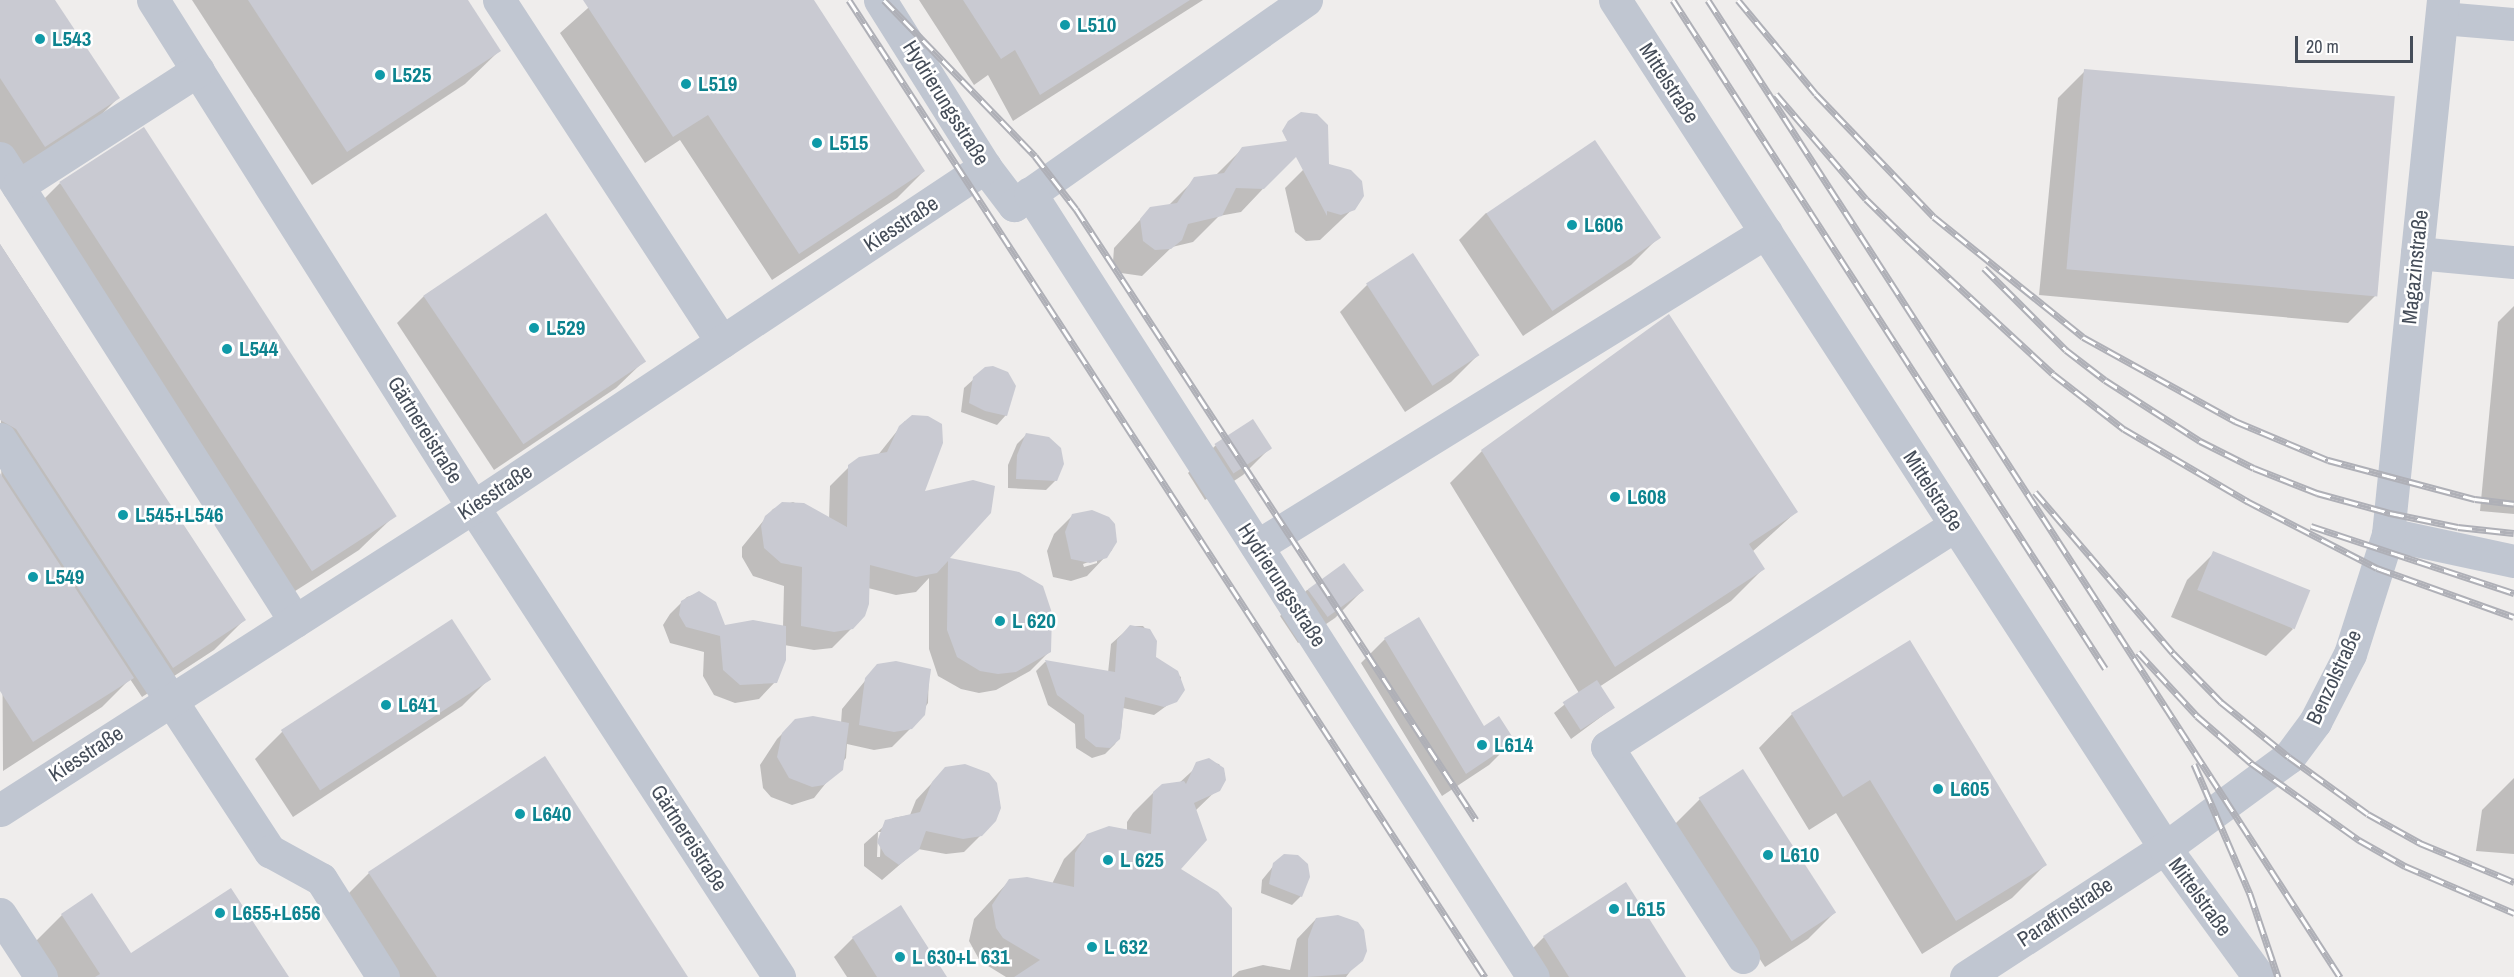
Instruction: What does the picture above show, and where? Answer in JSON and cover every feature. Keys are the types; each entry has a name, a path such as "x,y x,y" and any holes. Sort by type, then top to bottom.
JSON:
{"street":[{"name":"Gärtnereistraße","path":"153,0 473,507 779,977"},
{"path":"499,0 722,342"},
{"name":"Hydrierungsstraße","path":"880,0 986,167 1022,199 1257,546 1533,977"},
{"path":"1022,199 1306,0"},
{"name":"Mittelstraße","path":"1615,0 2165,848 2259,977"},
{"path":"2442,9 2514,24"},
{"name":"Magazinstraße","path":"2388,534 2442,9"},
{"path":"198,70 5,167 295,621"},
{"name":"Kiesstraße","path":"0,810 473,507 986,167"},
{"path":"1257,546 1766,232"},
{"path":"2417,253 2514,262"},
{"path":"0,440 270,851 321,879 383,977"},
{"path":"1743,957 1607,747 1955,525"},
{"path":"2388,534 2514,561"},
{"name":"Benzolstraße","path":"2165,848 2289,757 2315,722 2350,654 2388,534"},
{"name":"Paraffinstraße","path":"1966,977 2165,848"},
{"path":"0,914 41,977"}],"building":[{"name":"L543","path":"0,0 55,0 120,98 45,147 0,78"},
{"name":"L525","path":"248,0 468,0 501,51 347,152"},
{"name":"L515","path":"583,0 814,0 925,171 799,254 708,115 673,137"},
{"name":"L510","path":"963,0 1190,0 1040,95 1015,50 1001,59"},
{"path":"2084,69 2395,96 2377,296 2066,269"},
{"path":"1301,112 1317,114 1328,125 1329,164 1351,170 1362,181 1364,196 1355,210 1341,215 1327,211 1327,216 1296,157 1264,189 1236,188 1222,216 1188,224 1182,240 1171,249 1155,250 1143,241 1140,219 1150,207 1177,203 1194,177 1224,173 1242,147 1287,141 1282,131 1288,121"},
{"name":"L544","path":"144,127 397,516 312,571 59,182"},
{"name":"L606","path":"1595,140 1661,238 1552,311 1486,213"},
{"name":"L529","path":"546,213 646,361 523,444 423,296"},
{"name":"L545+L546","path":"0,244 246,620 173,668 16,429 0,420"},
{"path":"1413,253 1479,355 1432,386 1366,283"},
{"name":"L608","path":"1669,314 1798,512 1749,544 1765,569 1615,667 1481,450"},
{"path":"993,366 1008,372 1016,386 1007,416 985,411 969,403 973,377 985,367"},
{"path":"912,415 928,416 942,424 943,443 925,491 973,480 995,486 991,513 950,558 1019,572 1043,586 1052,613 1051,652 1016,672 998,674 980,671 957,657 947,630 948,561 937,573 916,577 870,565 869,604 865,616 853,629 834,632 801,626 802,567 781,563 764,548 761,526 765,516 782,502 804,503 847,527 848,465 859,457 887,452 899,426"},
{"path":"1253,419 1272,448 1233,473 1214,444"},
{"path":"1026,433 1049,437 1061,448 1064,464 1057,481 1016,479 1017,455"},
{"name":"L549","path":"0,473 134,678 33,742 0,691"},
{"path":"1092,510 1109,517 1115,524 1117,542 1107,558 1090,563 1071,559 1065,532 1072,514"},
{"path":"2213,551 2310,590 2295,629 2197,590"},
{"path":"1344,563 1364,591 1328,617 1308,589"},
{"path":"699,591 716,602 725,625 753,620 786,626 786,660 777,683 740,685 723,670 720,636 686,627 679,615 681,601"},
{"path":"1419,617 1484,726 1499,716 1515,741 1466,774 1384,638"},
{"name":"L641","path":"452,619 491,679 320,790 281,730"},
{"path":"1130,625 1150,629 1157,641 1156,657 1178,671 1185,690 1177,702 1164,707 1125,697 1120,739 1110,748 1096,747 1085,738 1084,715 1057,695 1045,660 1115,672 1117,640"},
{"name":"L605","path":"1910,640 2047,865 1956,921 1870,780 1843,797 1791,713"},
{"path":"896,661 931,669 925,715 912,729 894,732 859,725 865,678 877,664"},
{"path":"1597,680 1615,708 1581,730 1563,702"},
{"path":"813,716 849,723 843,770 824,785 812,787 789,778 777,757 782,733 795,719"},
{"name":"L640","path":"545,756 688,977 437,977 368,872"},
{"path":"1209,758 1224,768 1226,780 1220,791 1194,803 1207,840 1181,869 1218,892 1232,908 1232,977 1014,977 1040,960 1003,938 996,928 992,905 1009,879 1027,877 1074,887 1075,853 1087,834 1109,826 1151,834 1153,792 1162,784 1184,781 1186,784 1196,762"},
{"path":"965,764 989,773 997,783 1001,808 996,821 982,836 963,839 926,831 919,850 899,865 885,855 877,842 885,820 920,812 932,782 945,767"},
{"name":"L610","path":"1743,769 1836,912 1792,941 1699,798"},
{"path":"1284,854 1298,855 1308,864 1310,877 1302,897 1269,884 1273,863"},
{"name":"L615","path":"1626,882 1686,977 1569,977 1543,936"},
{"name":"L655+L656","path":"231,888 289,977 95,977 100,974 61,914 92,893 131,953"},
{"name":"L 630+L 631","path":"901,905 947,977 877,977 852,937"},
{"path":"1338,915 1358,922 1364,930 1367,951 1363,961 1347,974 1308,977 1308,939 1316,918"}],"railway":[{"path":"849,0 1485,977"},
{"path":"884,0 1035,156 1076,209 1476,820"},
{"path":"1673,0 2105,668"},
{"path":"1708,0 2340,977"},
{"path":"1738,0 1816,94 1934,217 2083,337 2235,421 2328,460 2475,499 2514,504"},
{"path":"1776,94 1866,199 1908,240 2053,374 2124,429 2247,501 2377,568 2514,617"},
{"path":"1984,268 2066,350 2105,380 2200,441 2254,468 2317,493 2390,513 2458,527 2514,533"},
{"path":"2035,492 2173,653 2221,702 2289,757 2368,814 2420,843 2514,882"},
{"path":"2311,526 2514,593"},
{"path":"2138,652 2197,716 2251,763 2359,840 2405,866 2514,913"},
{"path":"2194,764 2250,894 2278,977"}],"place":[{"name":"L510","path":"1065,25"},
{"name":"L543","path":"40,39"},
{"name":"L525","path":"380,75"},
{"name":"L519","path":"686,84"},
{"name":"L515","path":"817,143"},
{"name":"L606","path":"1572,225"},
{"name":"L529","path":"534,328"},
{"name":"L544","path":"227,349"},
{"name":"L608","path":"1615,497"},
{"name":"L545+L546","path":"123,515"},
{"name":"L549","path":"33,577"},
{"name":"L 620","path":"1000,621"},
{"name":"L641","path":"386,705"},
{"name":"L614","path":"1482,745"},
{"name":"L605","path":"1938,789"},
{"name":"L640","path":"520,814"},
{"name":"L610","path":"1768,855"},
{"name":"L 625","path":"1108,860"},
{"name":"L615","path":"1614,909"},
{"name":"L655+L656","path":"220,913"},
{"name":"L 632","path":"1092,947"},
{"name":"L 630+L 631","path":"900,957"}]}
